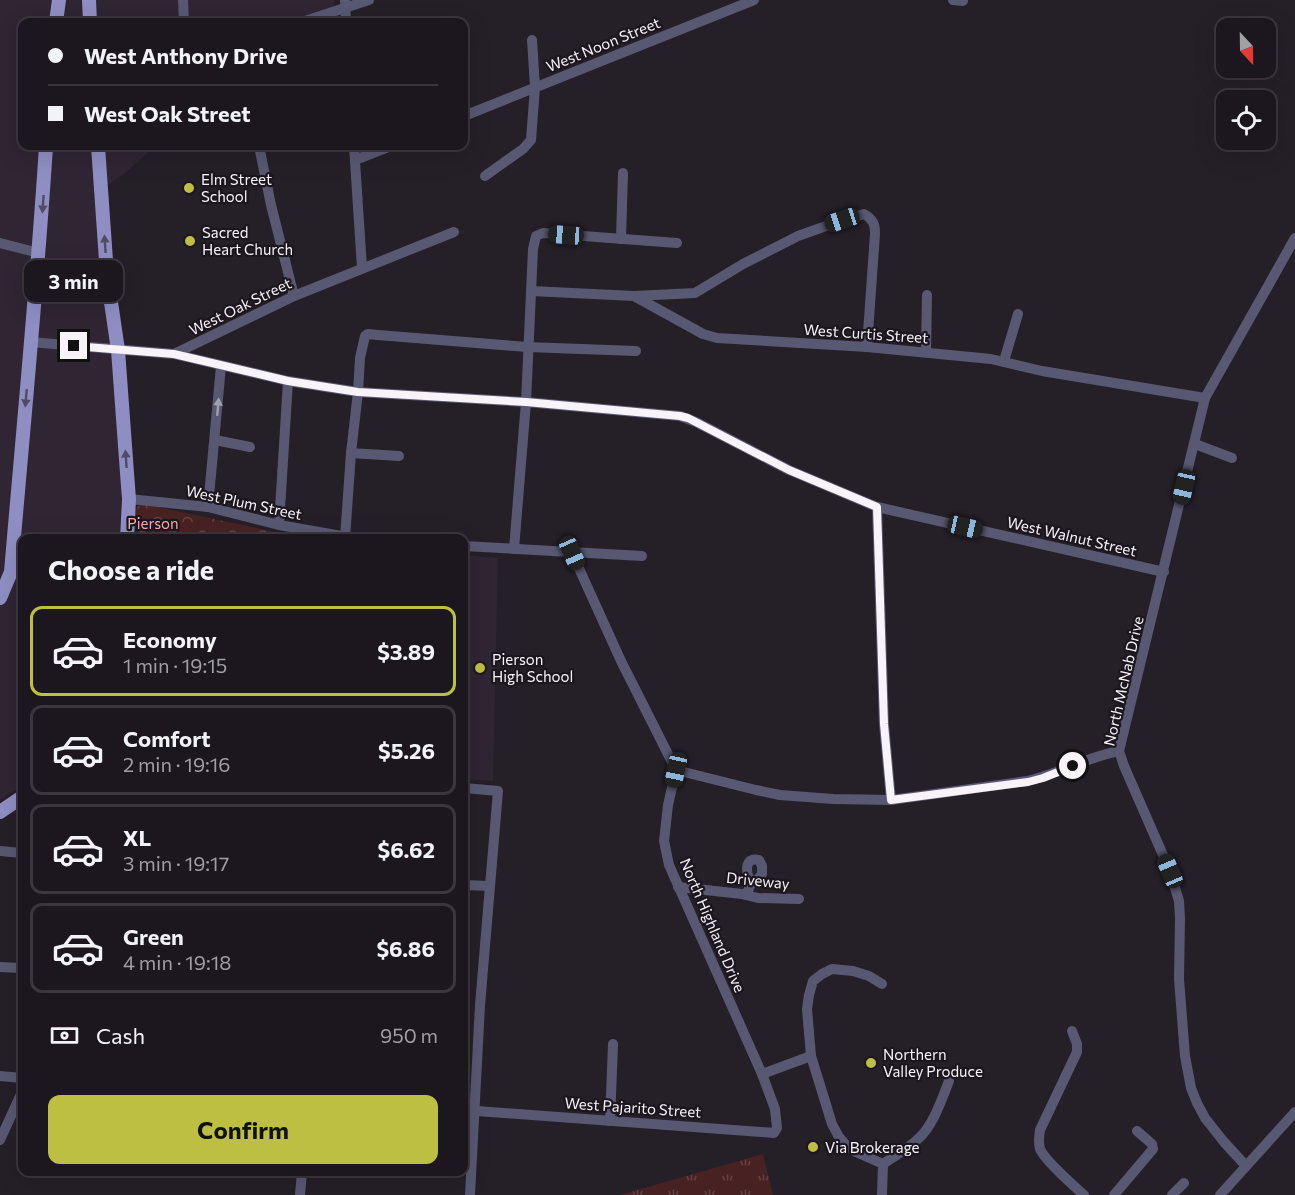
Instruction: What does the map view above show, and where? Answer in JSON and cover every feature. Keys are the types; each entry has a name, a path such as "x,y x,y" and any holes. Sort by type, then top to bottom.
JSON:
{"main road":[{"path":"56,18 58,0"},
{"path":"89,0 90,18"},
{"path":"0,598 11,572 46,150"},
{"path":"98,150 106,275 118,350 129,499 127,534"},
{"path":"0,812 18,800"}],"street":[{"path":"183,0 184,18"},
{"path":"312,18 345,4 369,0"},
{"name":"West Noon Street","path":"468,114 754,0"},
{"path":"953,0 963,1"},
{"path":"485,176 523,149 531,140 535,87 532,40"},
{"path":"261,150 294,296"},
{"path":"354,150 363,268"},
{"path":"355,160 381,150"},
{"path":"621,239 623,173"},
{"path":"634,296 695,293 743,264 798,236 864,214 870,217 875,234 867,347"},
{"name":"West Oak Street","path":"30,342 174,354 294,296 454,232"},
{"path":"514,549 526,402 533,249 536,236 543,233 677,243"},
{"name":"North McNab Drive","path":"1246,1166 1205,1118 1191,1088 1185,1056 1179,979 1179,901 1170,871 1119,751 1206,398 1295,238"},
{"path":"0,243 39,253"},
{"name":"West Curtis Street","path":"531,291 634,296 703,334 717,338 867,347 991,358 1042,371 1206,398"},
{"path":"927,295 927,352"},
{"path":"1004,361 1018,314"},
{"path":"349,534 351,453 360,358 364,338 368,334 527,347 636,351"},
{"name":"West Walnut Street","path":"174,354 288,381 358,392 526,402 680,416 789,470 877,507 1164,572"},
{"path":"208,507 221,366"},
{"path":"279,525 288,381"},
{"path":"215,440 250,447"},
{"path":"1195,444 1232,458"},
{"path":"351,453 399,456"},
{"name":"West Plum Street","path":"129,499 208,507 279,525 327,534"},
{"path":"877,507 884,724 891,800"},
{"path":"468,546 642,556"},
{"path":"572,553 621,661 676,770 780,795 891,800 1028,782 1052,775 1103,754 1119,751"},
{"name":"North Highland Drive","path":"676,770 668,805 664,842 669,865 762,1074 775,1109"},
{"path":"468,788 498,791 479,1016 470,1195"},
{"path":"0,851 18,853"},
{"path":"746,895 752,882"},
{"path":"468,885 489,886"},
{"name":"Driveway","path":"678,887 758,898 799,900"},
{"path":"0,967 18,968"},
{"path":"882,984 869,976 832,969 813,981 807,1009 811,1056 832,1124 846,1145 883,1164"},
{"path":"1072,1031 1077,1044 1077,1052 1040,1130 1038,1141 1046,1158 1084,1195"},
{"path":"610,1120 613,1044"},
{"path":"762,1074 811,1056"},
{"path":"0,1076 18,1078"},
{"path":"883,1164 918,1139 925,1131 949,1081"},
{"path":"0,1140 18,1101"},
{"name":"West Pajarito Street","path":"468,1110 774,1133 777,1128 775,1109"},
{"path":"1220,1195 1295,1112"},
{"path":"1114,1195 1152,1152 1153,1146 1137,1131"},
{"path":"882,1195 883,1164"},
{"path":"300,1195 302,1176"},
{"path":"1172,1195 1184,1183"}],"shaded area":[{"path":"0,0 334,0 336,18 18,18 18,150 151,150 124,174 94,194 107,302 122,467 120,534 18,534 18,789 0,800"},
{"name":"Pierson High School","path":"468,555 498,558 493,781 468,779"}],"green space":[{"name":"Pierson","path":"147,505 283,534 139,534 135,522 138,506"},
{"path":"763,1154 773,1195 620,1195"}],"place":[{"name":"Elm Street School","path":"189,188"},
{"name":"Sacred Heart Church","path":"190,241"},
{"name":"Pierson High School","path":"480,668"},
{"name":"Northern Valley Produce","path":"871,1063"},
{"name":"Via Brokerage","path":"813,1147"}],"route":[{"path":"74,346 174,354 288,381 358,392 526,402 688,418 789,470 877,507 884,724 891,800 1028,782 1073,766"}]}
